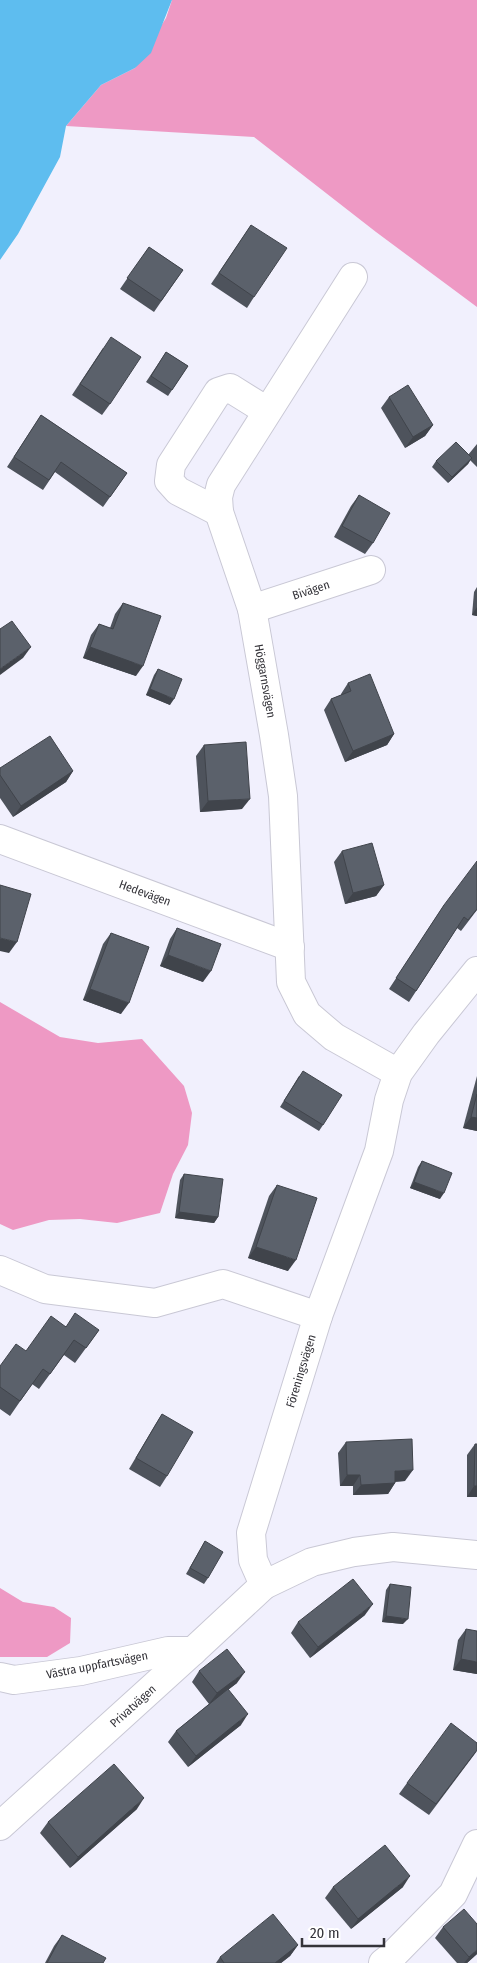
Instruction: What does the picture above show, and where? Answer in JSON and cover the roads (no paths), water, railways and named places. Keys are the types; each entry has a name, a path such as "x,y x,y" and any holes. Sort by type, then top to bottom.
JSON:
{"street":[{"name":"Höggarnsvägen","path":"353,277 221,485 218,497 220,512 252,609 283,796 291,982 307,1014 334,1037 398,1073"},
{"path":"220,512 178,492 169,480 171,465 218,392 230,388 267,411"},
{"name":"Bivägen","path":"252,609 371,570"},
{"name":"Hedevägen","path":"0,839 290,947"},
{"name":"Föreningsvägen","path":"264,1585 253,1560 251,1533 318,1316 379,1151 389,1100 398,1073 426,1034 477,971"},
{"path":"0,1270 45,1289 155,1303 224,1284 318,1316"},
{"path":"264,1585 312,1562 354,1552 393,1546 477,1555"},
{"name":"Privatvägen","path":"0,1826 264,1585"},
{"name":"Västra uppfartsvägen","path":"0,1677 14,1680 81,1671 168,1651 193,1651"},
{"path":"383,1963 453,1894 477,1844"}],"water":[{"path":"0,0 172,0 151,53 135,68 101,85 66,126 60,157 18,234 0,260"}]}
